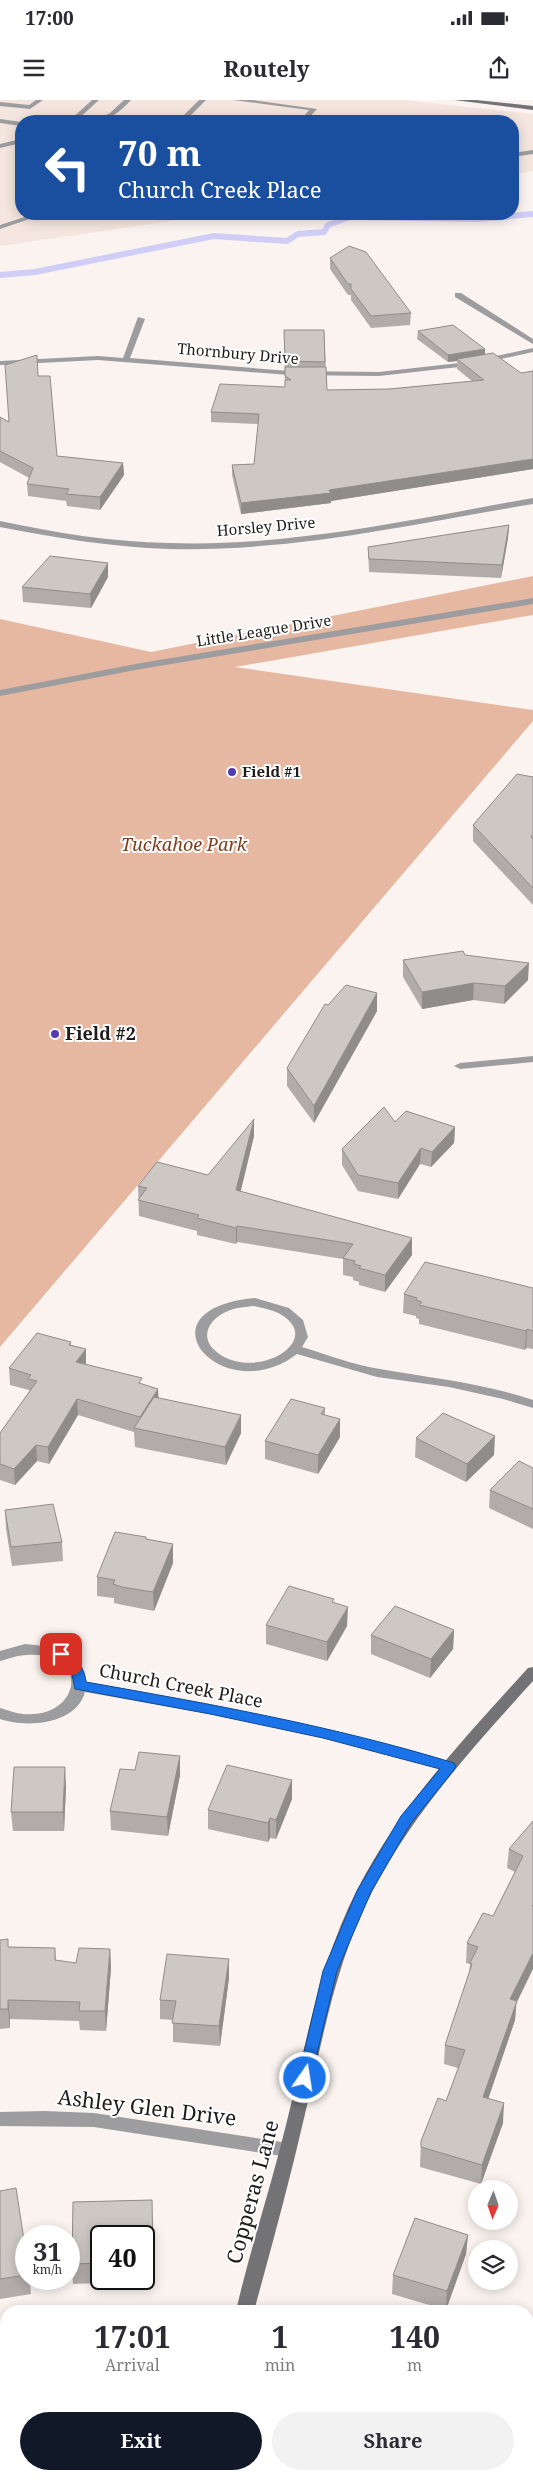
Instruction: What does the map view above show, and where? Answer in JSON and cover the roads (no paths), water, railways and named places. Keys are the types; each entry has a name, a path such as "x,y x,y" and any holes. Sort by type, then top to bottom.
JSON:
{"street":[{"path":"0,104 30,107 40,100"},
{"path":"79,115 96,100"},
{"path":"110,115 128,100"},
{"path":"187,115 203,100"},
{"path":"236,100 314,109 308,115"},
{"path":"457,100 533,108"},
{"path":"0,121 15,123"},
{"path":"0,146 15,142"},
{"path":"519,154 533,152"},
{"path":"0,227 22,220"},
{"path":"458,295 533,342"},
{"path":"126,359 141,319"},
{"name":"Thornbury Drive","path":"0,364 58,359 126,359 289,373 379,374 458,365 533,350"},
{"name":"Horsley Drive","path":"0,524 63,537 121,544 196,546 247,544 305,538 533,501"},
{"name":"Little League Drive","path":"0,693 141,666 533,601"},
{"path":"460,1066 533,1059"},
{"path":"255,1302 286,1311 296,1319 302,1329 302,1340 297,1350 286,1358 272,1364 255,1367 238,1366 222,1362 210,1354 202,1345 200,1334 203,1324 211,1315 223,1308 255,1302"},
{"path":"297,1350 377,1373 450,1383 505,1395 533,1404"},
{"name":"Church Creek Place","path":"0,1656 30,1648 46,1649 61,1654 72,1663 79,1674 80,1686 76,1697 66,1707 53,1714 38,1719 21,1719 0,1713"},
{"name":"Copperas Lane","path":"247,2305 288,2150 330,1971 364,1891 406,1820 449,1766 533,1672"},
{"name":"Church Creek Place","path":"80,1686 210,1709 323,1733 449,1766"},
{"name":"Ashley Glen Drive","path":"0,2119 94,2120 288,2150"}],"waterway":[{"path":"519,215 533,214"},
{"path":"0,275 35,272 214,236 287,241 298,234 324,232 328,225 342,220"}],"place":[{"name":"Field #1","path":"232,772"},
{"name":"Field #2","path":"55,1034"}],"park label":[{"name":"Tuckahoe Park","path":"184,845"}]}
